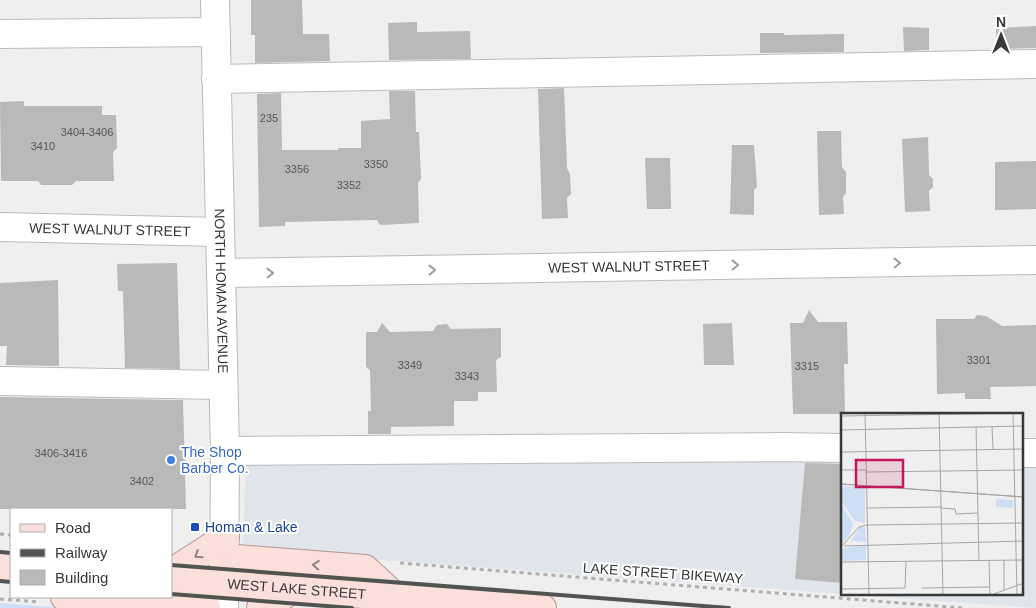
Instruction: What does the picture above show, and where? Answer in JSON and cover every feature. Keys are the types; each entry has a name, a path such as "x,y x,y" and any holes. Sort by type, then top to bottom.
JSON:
{"main road":[{"path":"172,573 364,568 394,596"},
{"name":"WEST LAKE STREET","path":"172,579 224,572 294,589 542,608"},
{"path":"261,608 294,589"},
{"path":"79,598 206,608"}],"street":[{"name":"NORTH HOMAN AVENUE","path":"215,0 225,451 224,572"},
{"path":"0,34 216,32"},
{"path":"216,79 1036,64"},
{"name":"WEST WALNUT STREET","path":"0,227 220,232"},
{"name":"WEST WALNUT STREET","path":"221,273 1036,260"},
{"path":"0,381 223,385"},
{"path":"225,451 841,448"}],"path":[{"name":"LAKE STREET BIKEWAY","path":"364,568 375,561 963,608"},
{"path":"0,599 53,603 64,598"}],"shaded area":[{"path":"841,452 841,594 246,550 243,541 246,469 249,460"},
{"path":"1024,456 1036,456 1036,608 871,596 1024,596"},
{"path":"0,603 66,608 0,608"}],"building":[{"path":"251,0 302,0 303,34 329,34 330,61 255,63 255,35 251,35"},
{"path":"417,22 417,32 470,31 471,59 389,60 388,23"},
{"path":"1036,26 1036,48 997,49 996,28"},
{"path":"903,27 929,28 929,50 904,51"},
{"path":"760,33 784,33 784,35 844,34 844,52 760,53"},
{"path":"564,88 567,168 570,174 571,194 567,198 568,218 542,219 538,89"},
{"path":"389,91 415,91 416,132 419,132 421,179 418,183 419,223 380,225 377,220 285,222 285,226 259,227 257,94 281,93 282,150 338,150 338,148 361,148 361,121 390,119"},
{"path":"24,101 24,106 102,106 102,115 116,115 117,148 113,152 114,181 76,181 72,185 41,185 38,181 1,181 0,102"},
{"path":"817,131 841,131 842,167 846,172 846,193 843,197 844,214 819,215"},
{"path":"928,137 929,175 933,179 933,187 929,191 930,211 905,212 902,139"},
{"path":"732,145 754,145 757,187 754,190 754,215 730,214"},
{"path":"645,158 670,158 671,209 647,209"},
{"path":"1036,161 1036,209 995,210 995,162"},
{"path":"177,263 180,369 125,368 123,291 118,291 117,264"},
{"path":"58,280 59,366 6,365 7,346 0,346 0,283"},
{"path":"809,310 818,322 847,322 848,364 844,364 845,413 793,414 790,323 803,323"},
{"path":"977,315 986,316 1002,326 1036,325 1036,386 990,387 991,399 965,399 965,393 937,394 936,319 974,319"},
{"path":"382,323 390,332 433,331 437,325 447,324 451,329 501,328 501,357 496,360 497,392 478,392 478,401 454,401 454,426 391,427 391,434 368,434 368,411 371,411 370,370 366,367 366,332 377,332"},
{"path":"732,323 734,365 704,365 703,324"},
{"path":"0,397 183,400 186,509 0,509"},
{"path":"805,463 841,464 841,583 795,579"}],"railway":[{"path":"0,552 10,553"},
{"path":"172,565 729,608"},
{"path":"0,581 10,582"},
{"path":"172,594 352,608"}],"place":[{"name":"The Shop Barber Co.","path":"171,460"},
{"name":"Homan & Lake","path":"195,527"}]}
